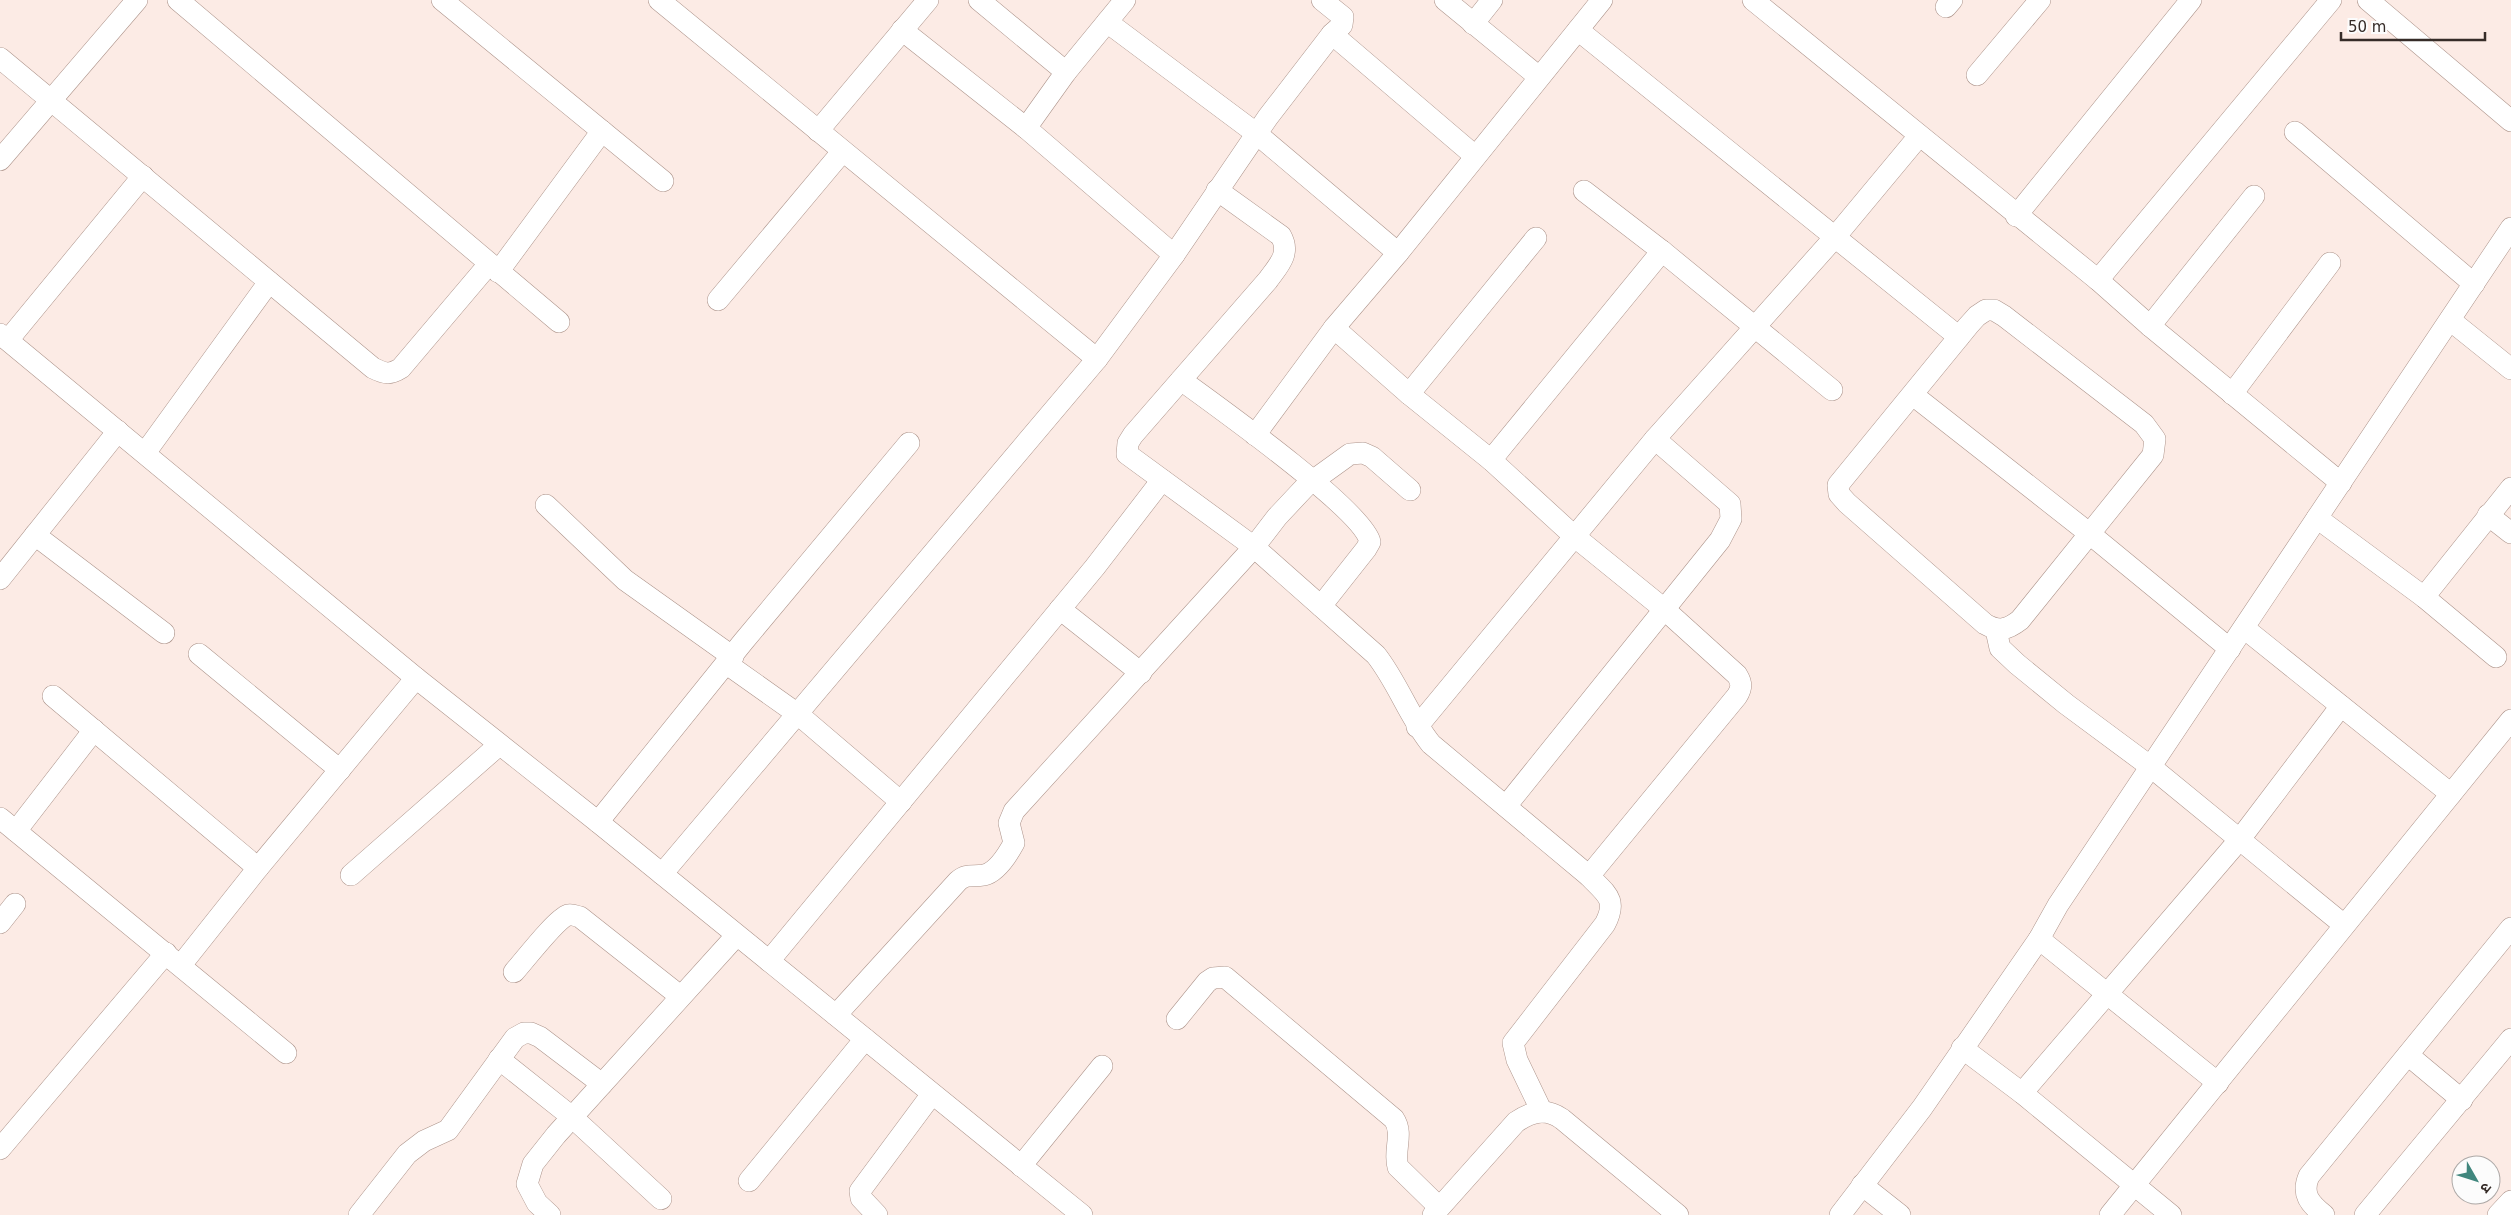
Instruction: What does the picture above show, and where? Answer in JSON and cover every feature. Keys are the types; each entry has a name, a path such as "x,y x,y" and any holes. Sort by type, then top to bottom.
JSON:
{"street":[{"path":"0,160 137,0"},
{"path":"178,0 559,322"},
{"path":"442,0 663,181"},
{"path":"659,0 842,152 1097,359"},
{"path":"818,131 928,0"},
{"path":"979,0 1066,72"},
{"path":"1026,128 1066,72 1125,0"},
{"path":"662,874 799,715 1097,359 1174,255 1268,117 1332,34 1344,22 1345,7 1322,0"},
{"path":"1445,0 1539,77"},
{"path":"1473,24 1492,0"},
{"path":"1255,435 1334,328 1602,0"},
{"path":"1753,0 2016,216 2098,280 2150,326 2341,483"},
{"path":"1977,75 2040,0"},
{"path":"2016,216 2191,0"},
{"path":"2098,280 2331,0"},
{"path":"2368,0 2511,121"},
{"path":"1107,22 1257,134 1398,252"},
{"path":"902,30 1026,128 1174,255"},
{"path":"1578,30 1959,337"},
{"path":"1332,34 1476,156"},
{"path":"0,58 373,368 384,374 392,374 401,368 493,268 602,131"},
{"path":"2295,132 2474,284"},
{"path":"1417,727 1655,439 1835,237 1919,136"},
{"path":"718,300 842,152"},
{"path":"143,176 4,337 416,678 598,822 736,936 865,1038 1082,1215"},
{"path":"1217,190 1281,236 1286,245 1285,253 1268,280 1133,435 1126,449 1127,454 1254,547 1321,606 1384,665 1417,727 1442,755 1589,876 1611,899 1612,911 1605,924 1512,1043 1516,1060 1542,1112"},
{"path":"1584,191 1662,251 1832,390"},
{"path":"2150,326 2254,196"},
{"path":"1840,1215 1922,1108 1962,1048 2040,939 2058,905 2511,228"},
{"path":"1409,394 1536,238"},
{"path":"1491,460 1662,251"},
{"path":"2232,394 2330,264"},
{"path":"146,453 269,282"},
{"path":"1986,310 1994,310 2151,431 2155,439 2153,455 2020,620 2004,630 1996,630 1970,611 1839,494 1838,484 1844,475 1913,395 1959,337 1976,316 1986,310"},
{"path":"2450,320 2511,369"},
{"path":"1334,328 1409,394 1491,460 1574,536 1664,609 1737,675 1741,681 1741,689 1738,696 1589,876"},
{"path":"1181,380 1255,435 1313,482 1365,529 1370,542 1321,606"},
{"path":"1913,395 2090,534 2230,649"},
{"path":"0,579 118,431"},
{"path":"1506,806 1720,540 1731,519 1730,504 1655,439"},
{"path":"598,822 909,443"},
{"path":"836,1015 958,881 967,874 983,875 996,867 1014,843 1010,823 1014,811 1254,547 1277,517 1307,485 1350,454 1363,453 1372,457 1410,490"},
{"path":"769,961 1060,609 1162,480"},
{"path":"2424,597 2488,514 2511,488"},
{"path":"546,505 626,580 799,715 901,802"},
{"path":"2488,514 2511,533"},
{"path":"2318,518 2424,597 2496,657"},
{"path":"35,536 164,633"},
{"path":"1060,609 1140,673"},
{"path":"2244,628 2451,794"},
{"path":"1996,630 2000,648 2010,658 2066,704 2151,767 2344,925"},
{"path":"199,654 340,770"},
{"path":"3,1139 258,868 416,678"},
{"path":"53,696 258,868"},
{"path":"2022,1093 2240,839 2341,706"},
{"path":"2110,1215 2135,1187 2344,925 2511,720"},
{"path":"94,730 8,824 286,1053"},
{"path":"351,875 499,745"},
{"path":"0,923 15,904"},
{"path":"514,972 555,926 569,915 574,915 580,917 680,996"},
{"path":"2315,1212 2306,1196 2305,1186 2309,1176 2511,928"},
{"path":"550,1215 537,1203 527,1184 528,1174 533,1164 572,1117 736,936"},
{"path":"2040,939 2218,1083"},
{"path":"1177,1019 1207,982 1213,978 1225,977 1394,1119 1400,1132 1396,1161 1398,1167 1436,1211 1516,1122 1528,1114 1552,1112 1678,1215"},
{"path":"368,1212 407,1154 424,1141 448,1130 515,1038 524,1033 532,1033 602,1084"},
{"path":"749,1181 865,1038"},
{"path":"2365,1215 2511,1039"},
{"path":"1962,1048 2022,1093 2171,1215"},
{"path":"2408,1055 2462,1100"},
{"path":"499,1059 572,1117 661,1199"},
{"path":"1021,1166 1102,1066"},
{"path":"877,1215 861,1198 860,1191 932,1094"},
{"path":"1862,1185 1900,1215"},
{"path":"2498,1215 2511,1201"}]}
